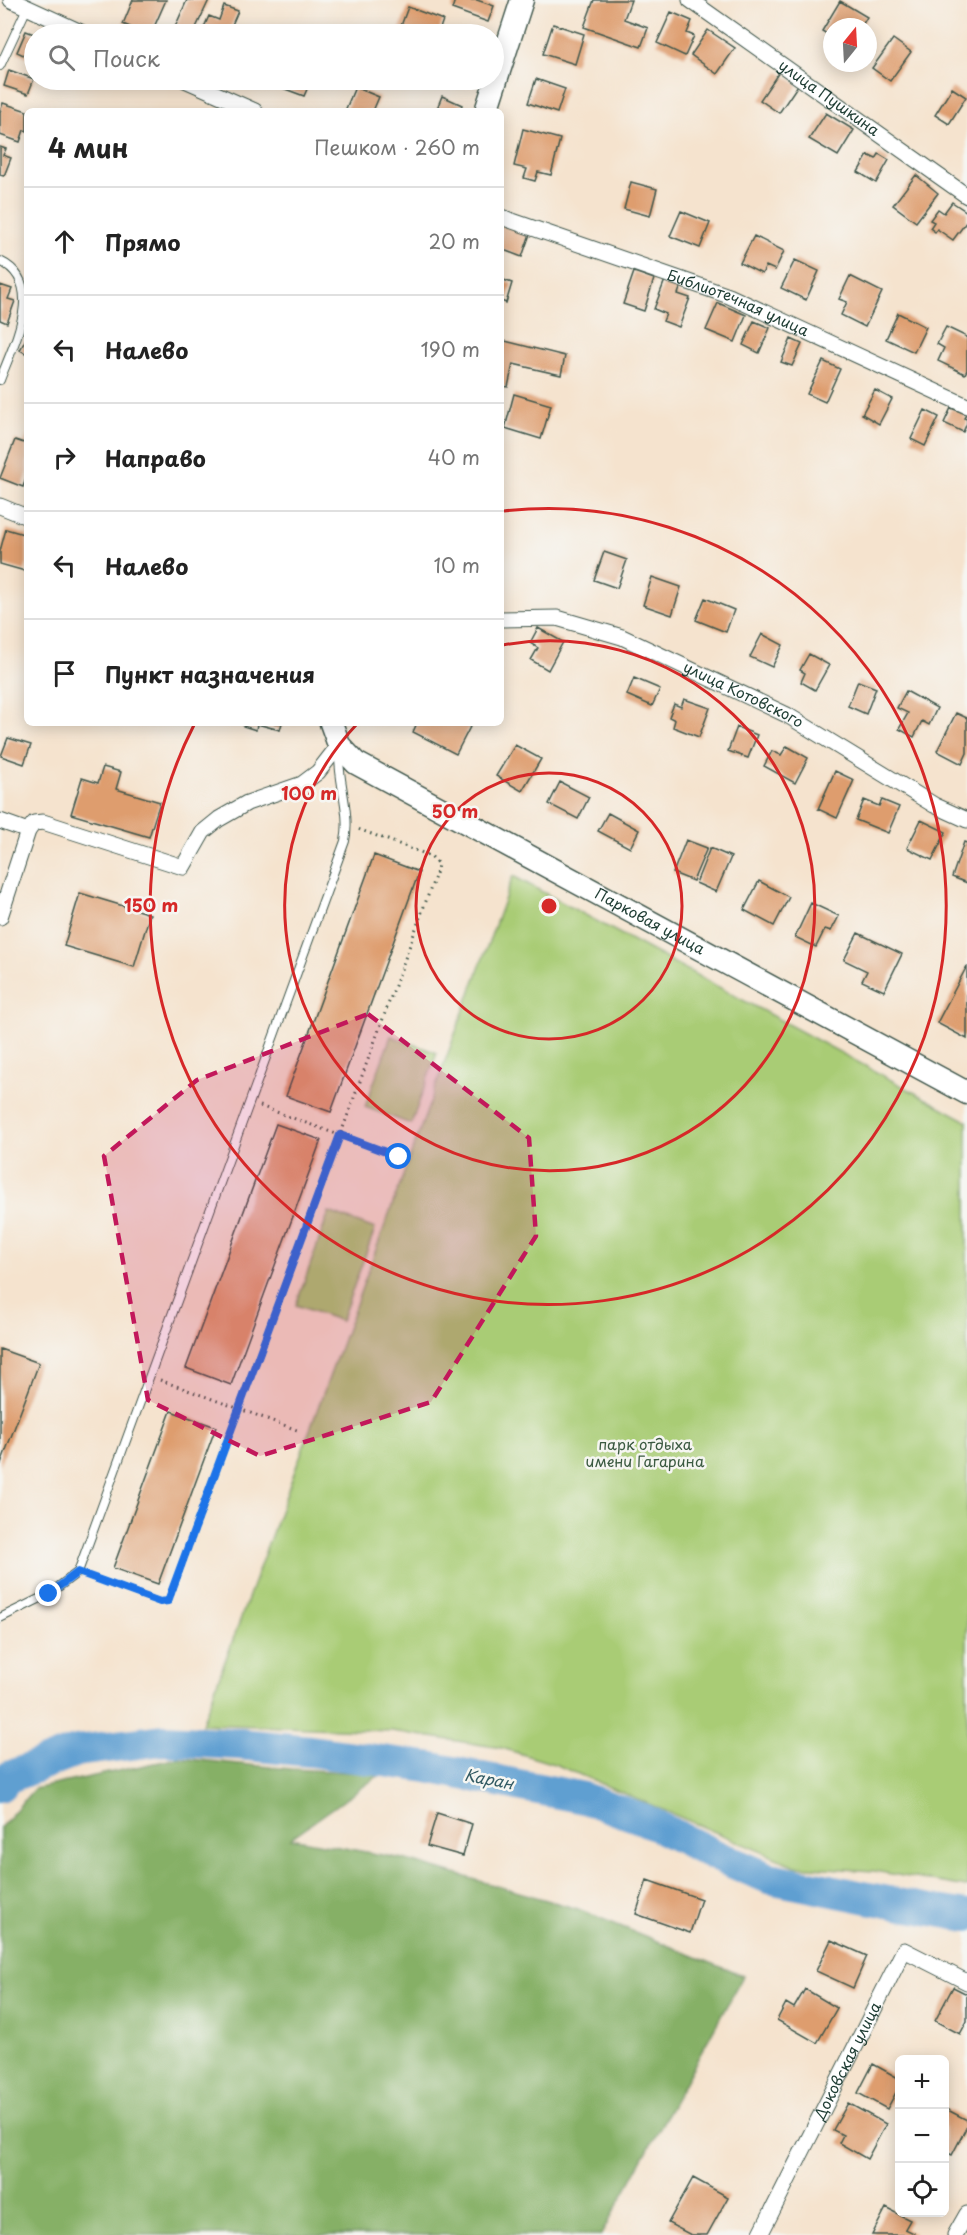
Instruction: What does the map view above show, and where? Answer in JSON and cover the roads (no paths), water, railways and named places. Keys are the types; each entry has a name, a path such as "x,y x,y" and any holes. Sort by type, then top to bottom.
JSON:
{"street":[{"path":"11,0 63,24"},
{"path":"504,56 522,0"},
{"name":"улица Пушкина","path":"690,0 967,196"},
{"path":"208,90 248,108"},
{"path":"487,108 493,90"},
{"name":"Библиотечная улица","path":"504,218 729,296 967,406"},
{"path":"0,506 24,516"},
{"name":"улица Котовского","path":"504,619 557,618 622,637 787,716 934,805 967,820"},
{"path":"0,917 28,831 34,823 43,822 183,867 203,832 219,819 247,803 302,784 318,772 339,745 332,726"},
{"name":"Парковая улица","path":"339,745 356,763 965,1087"},
{"path":"0,821 28,831"},
{"name":"Доковская улица","path":"760,2235 904,1950 967,1982"},
{"path":"955,2235 967,2214"}],"lane":[{"path":"0,66 27,8"},
{"path":"0,261 10,265 20,277 24,302"},
{"path":"0,380 24,311"},
{"path":"0,1618 49,1594 78,1572 345,841 348,826 339,777 339,745"}],"waterway":[{"name":"Каран","path":"0,1786 9,1777 76,1751 163,1740 310,1751 427,1767 584,1798 643,1819 719,1857 769,1878 967,1916"}],"park label":[{"name":"парк отдыха имени Гагарина","path":"645,1454"}]}
